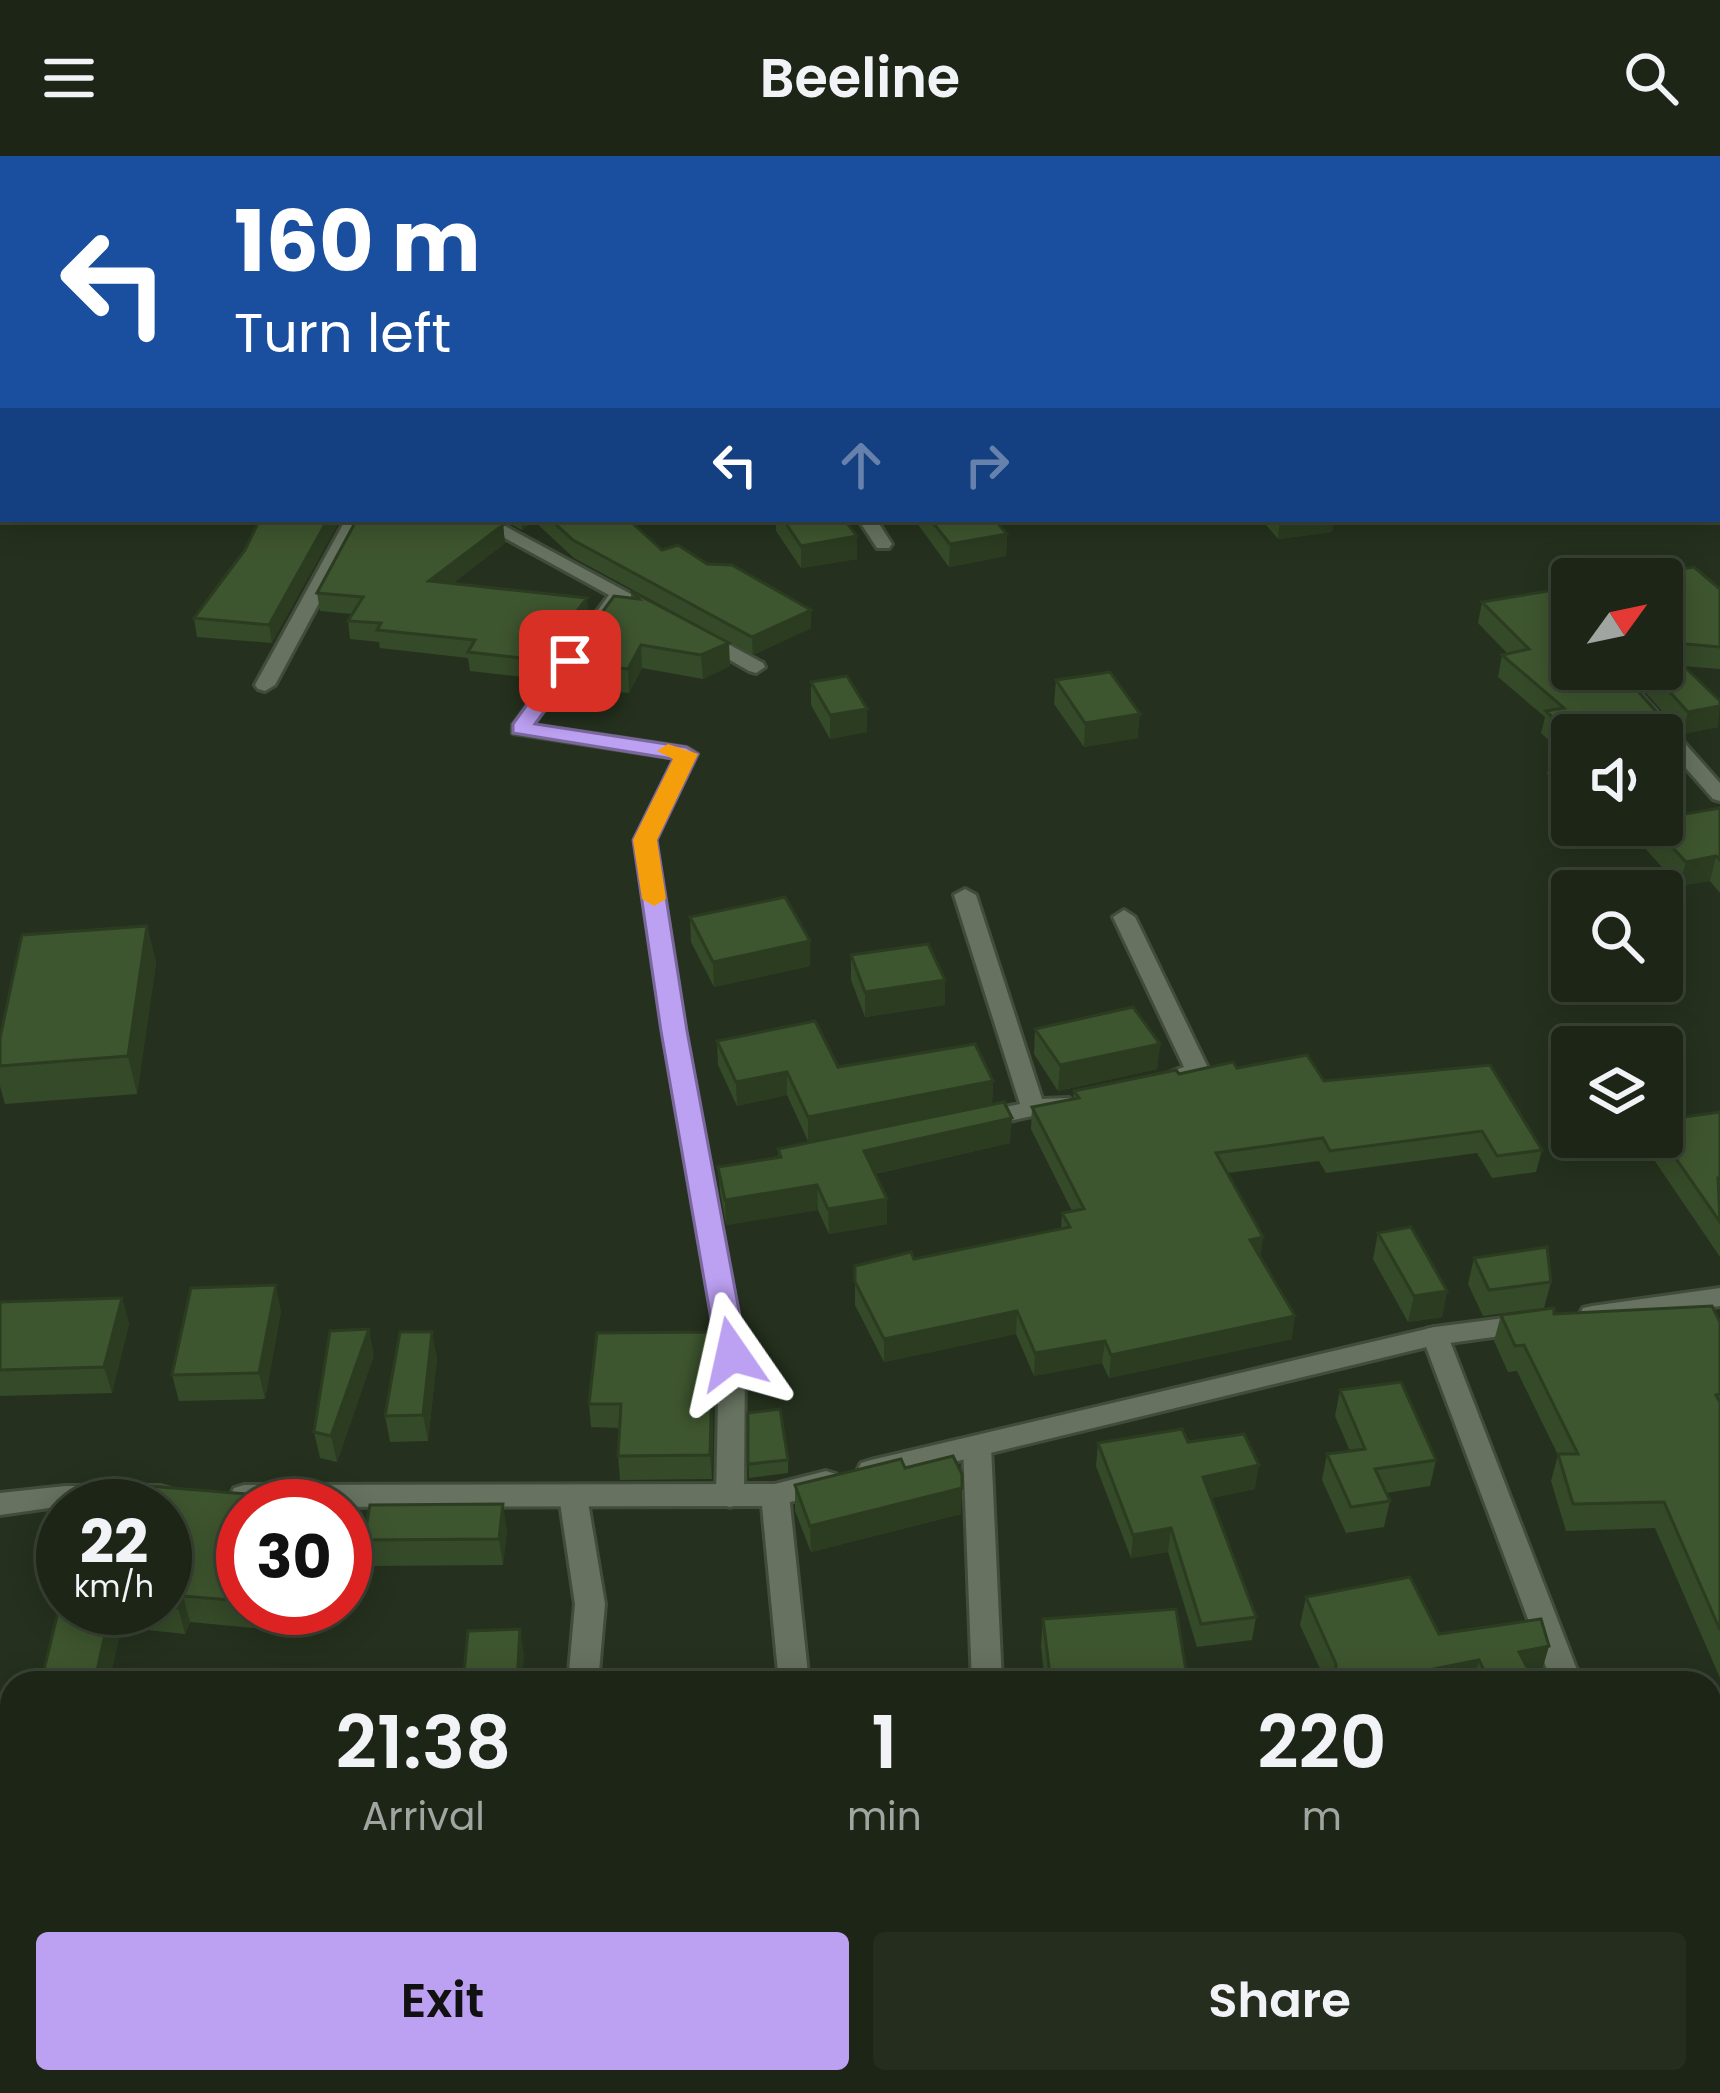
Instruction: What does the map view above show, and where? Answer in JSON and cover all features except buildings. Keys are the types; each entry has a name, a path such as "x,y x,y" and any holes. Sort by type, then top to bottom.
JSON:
{"street":[{"path":"265,685 353,522"},
{"path":"485,522 656,611"},
{"path":"869,522 883,544"},
{"path":"620,593 520,729 686,754 645,840 710,1174 732,1354 730,1496"},
{"path":"694,632 756,667"},
{"path":"1628,690 1720,795"},
{"path":"965,895 1033,1108"},
{"path":"1124,917 1197,1070 1187,1077 1143,1086"},
{"path":"944,1126 1077,1100"},
{"path":"0,1504 65,1497 775,1495 1436,1336 1720,1297"},
{"path":"1436,1336 1563,1671"},
{"path":"977,1446 986,1671"},
{"path":"775,1495 793,1671"},
{"path":"573,1496 590,1604 584,1671"}],"slow traffic":[{"path":"654,899 645,840 686,754 668,751"}],"route":[{"path":"570,661 520,729 686,754 645,840 732,1354"}]}
